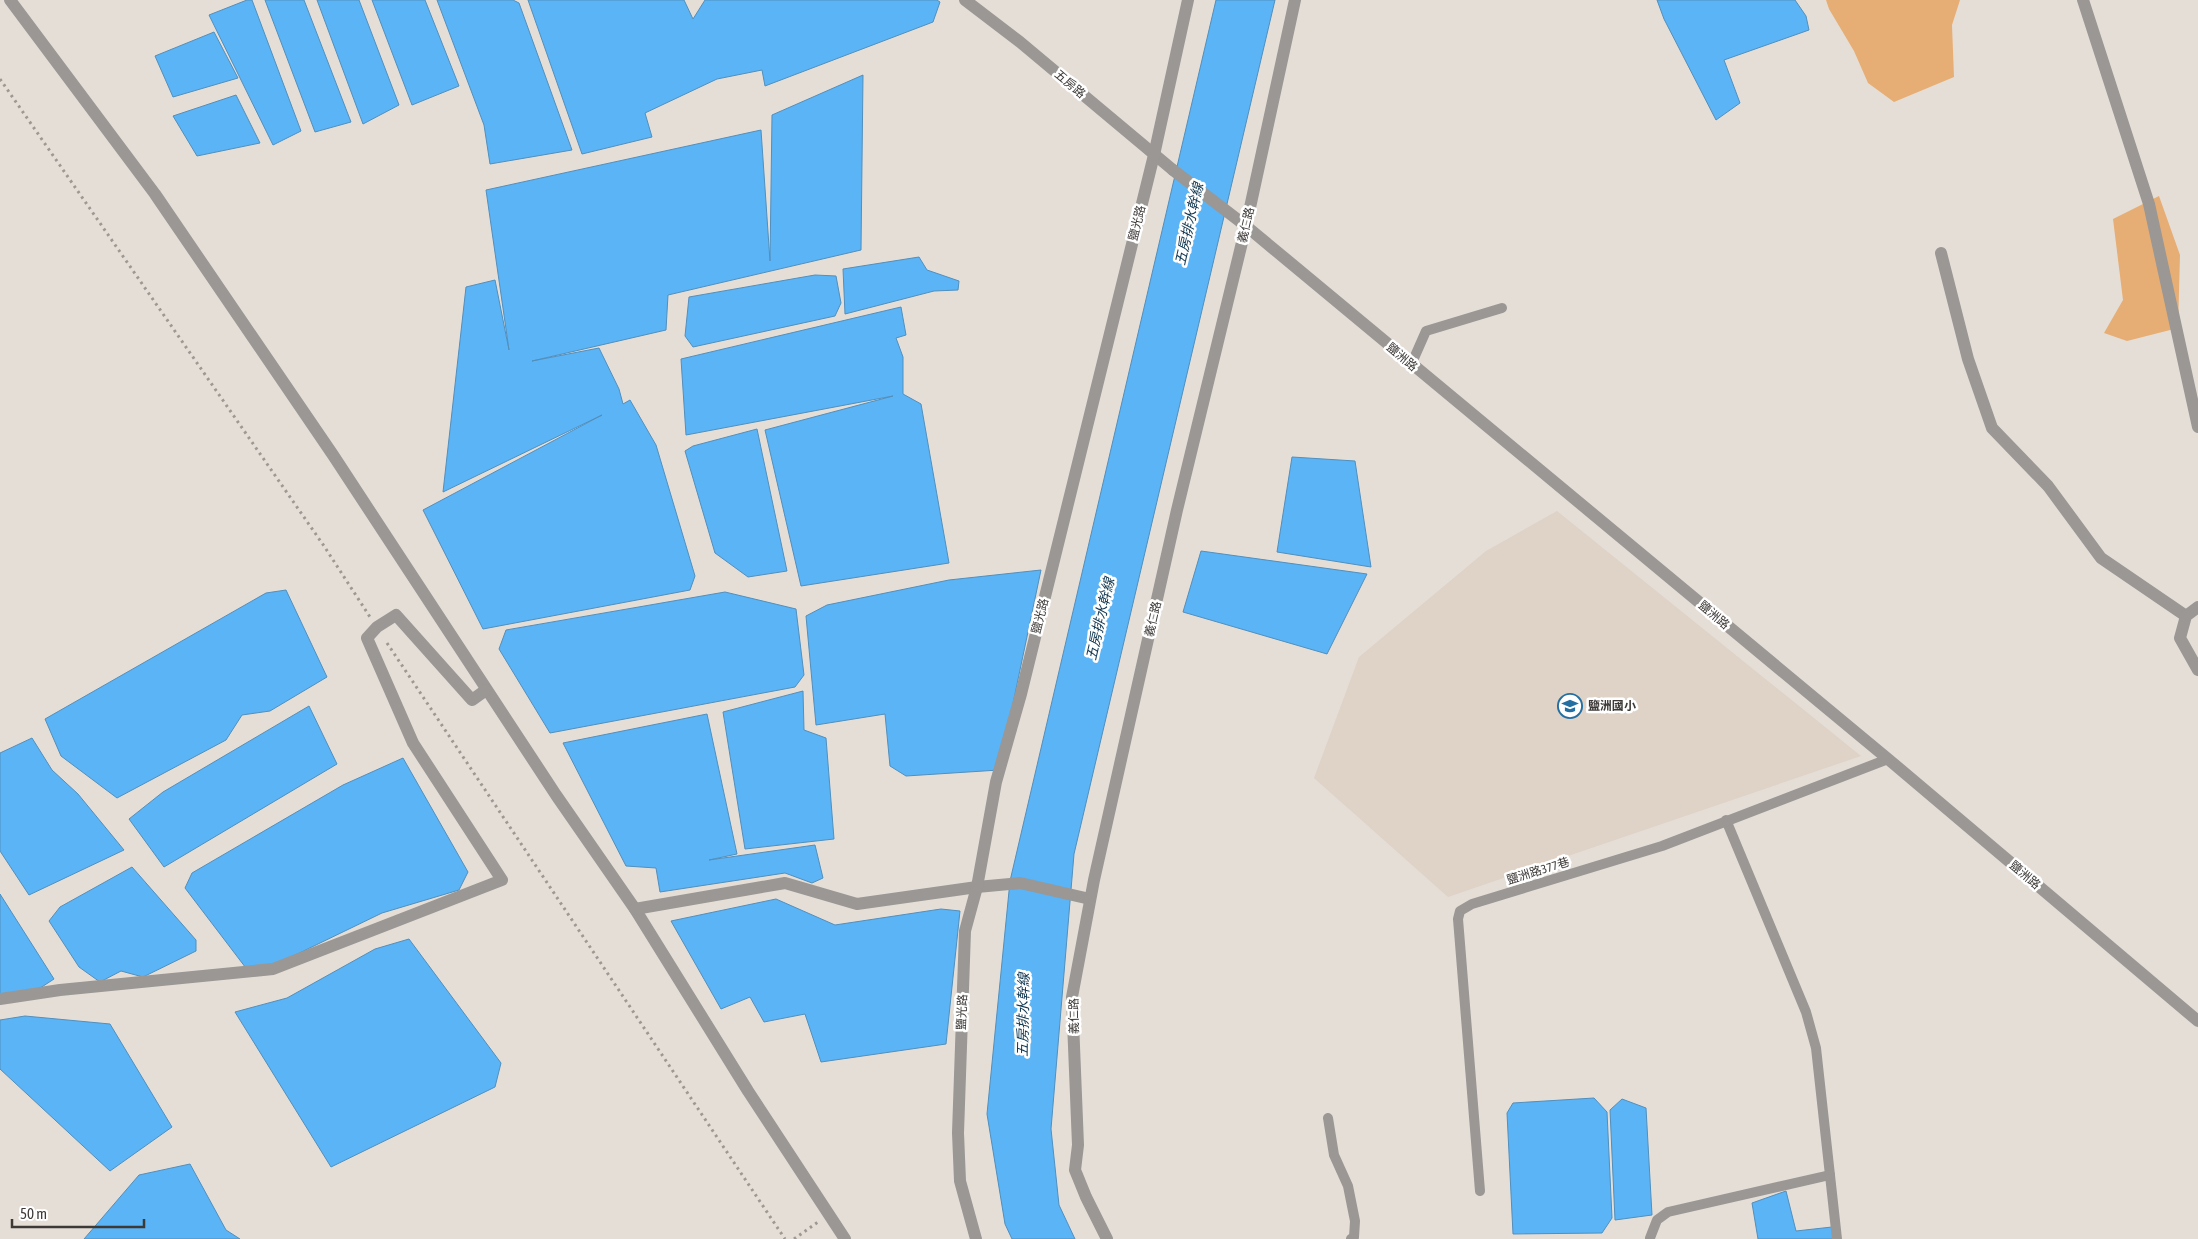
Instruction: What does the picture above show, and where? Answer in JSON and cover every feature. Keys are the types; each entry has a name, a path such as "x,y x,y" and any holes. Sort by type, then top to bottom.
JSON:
{"street":[{"path":"10,0 155,194 334,455 486,690 635,909 748,1091 845,1239"},
{"name":"五房路","path":"965,0 1020,42 1154,155 1228,213"},
{"name":"鹽光路","path":"976,1239 960,1181 958,1133 965,931 977,887 996,782 1020,694 1154,155 1188,0"},
{"name":"義仁路","path":"1107,1239 1086,1197 1076,1170 1078,1136 1072,997 1090,899 1177,510 1246,226 1295,0"},
{"path":"2083,0 2150,204 2198,427"},
{"name":"鹽洲路","path":"1228,213 1888,758 2198,1021"},
{"path":"1941,253 1968,359 1992,428 2048,486 2102,558 2186,616"},
{"path":"2198,607 2186,616 2180,638 2198,670"},
{"path":"0,1000 60,990 272,969 502,880 413,743 367,638 377,628 396,615 472,700 486,690"},
{"path":"635,909 785,883 857,904 977,887 1020,883 1090,899"}],"lane":[{"path":"1411,365 1426,331 1502,308"},
{"name":"鹽洲路377巷","path":"1480,1191 1458,919 1460,911 1472,904 1662,846 1888,758"},
{"path":"1726,820 1806,1012 1816,1048 1838,1239"},
{"path":"1328,1118 1334,1155 1348,1186 1355,1221 1354,1237 1352,1239"},
{"path":"1650,1238 1657,1220 1668,1212 1830,1175"}],"path":[{"path":"0,79 324,546 785,1239"},
{"path":"794,1239 829,1214"}],"shaded area":[{"path":"1826,0 1960,0 1952,25 1954,77 1894,102 1868,83 1854,51 1829,9"},
{"path":"2159,196 2180,255 2178,328 2127,341 2104,333 2123,300 2113,219"},
{"name":"鹽洲國小","path":"1557,511 1861,756 1448,897 1314,778 1359,657 1486,551"}],"water":[{"path":"247,0 252,0 301,131 273,145 209,15"},
{"path":"265,0 304,0 351,122 315,132"},
{"path":"317,0 359,0 399,105 363,124"},
{"path":"372,0 425,0 459,86 412,105"},
{"path":"437,0 513,0 519,3 572,150 490,164 484,125"},
{"path":"528,0 684,0 693,19 705,0 937,0 940,2 933,22 765,86 762,70 717,79 645,113 652,137 582,154"},
{"name":"五房排水幹線","path":"1216,0 1275,0 1074,854 1051,1129 1059,1205 1075,1239 1012,1239 1005,1224 987,1114 1010,881"},
{"path":"1657,0 1795,0 1806,16 1809,30 1724,60 1740,103 1716,120 1664,19"},
{"path":"214,32 238,78 173,97 155,56"},
{"path":"863,75 861,250 668,295 666,330 532,361 599,348 619,389 623,404 630,400 656,445 695,576 690,590 483,629 423,510 602,415 443,492 466,287 495,280 509,350 486,190 761,130 770,261 772,115"},
{"path":"236,95 260,143 197,156 173,116"},
{"path":"919,257 927,270 959,281 958,290 934,291 845,314 843,269"},
{"path":"815,275 836,276 841,303 835,316 693,347 685,336 689,297"},
{"path":"901,307 906,335 896,338 903,357 903,394 921,404 949,563 801,586 765,430 893,396 686,435 681,359"},
{"path":"757,429 787,571 748,577 715,553 685,451 693,446"},
{"path":"1292,457 1355,461 1371,567 1277,552"},
{"path":"1201,551 1367,574 1327,654 1183,612"},
{"path":"1041,570 999,770 906,776 890,766 885,714 816,725 806,616 827,605 949,580"},
{"path":"286,590 327,677 270,711 242,715 226,740 117,798 61,756 45,719 266,593"},
{"path":"725,592 796,609 804,675 795,687 550,733 499,649 506,630"},
{"path":"803,691 804,730 826,738 834,839 745,849 723,712"},
{"path":"309,706 337,764 164,867 129,819 163,792"},
{"path":"707,714 737,854 709,860 815,845 823,878 812,883 785,873 660,892 656,868 626,866 563,743"},
{"path":"32,738 52,770 78,794 124,850 29,895 0,851 0,753"},
{"path":"403,758 468,872 459,890 382,913 252,976 185,888 192,873 343,785"},
{"path":"132,867 196,940 196,951 143,977 121,971 100,982 79,967 49,921 60,907"},
{"path":"0,894 54,979 31,994 0,995"},
{"path":"776,899 835,925 941,909 960,911 946,1044 821,1062 805,1014 764,1022 750,997 721,1009 671,921"},
{"path":"409,939 501,1063 495,1087 331,1167 235,1012 287,998 375,949"},
{"path":"25,1016 110,1024 172,1127 110,1171 0,1069 0,1020"},
{"path":"1594,1098 1607,1112 1612,1218 1602,1233 1513,1234 1507,1113 1513,1103"},
{"path":"1622,1099 1646,1108 1652,1215 1615,1220 1610,1110"},
{"path":"190,1164 226,1230 240,1239 84,1239 139,1175"},
{"path":"1786,1191 1796,1231 1832,1227 1834,1239 1758,1239 1752,1203"}],"place":[{"name":"鹽洲國小","path":"1570,706"}]}
